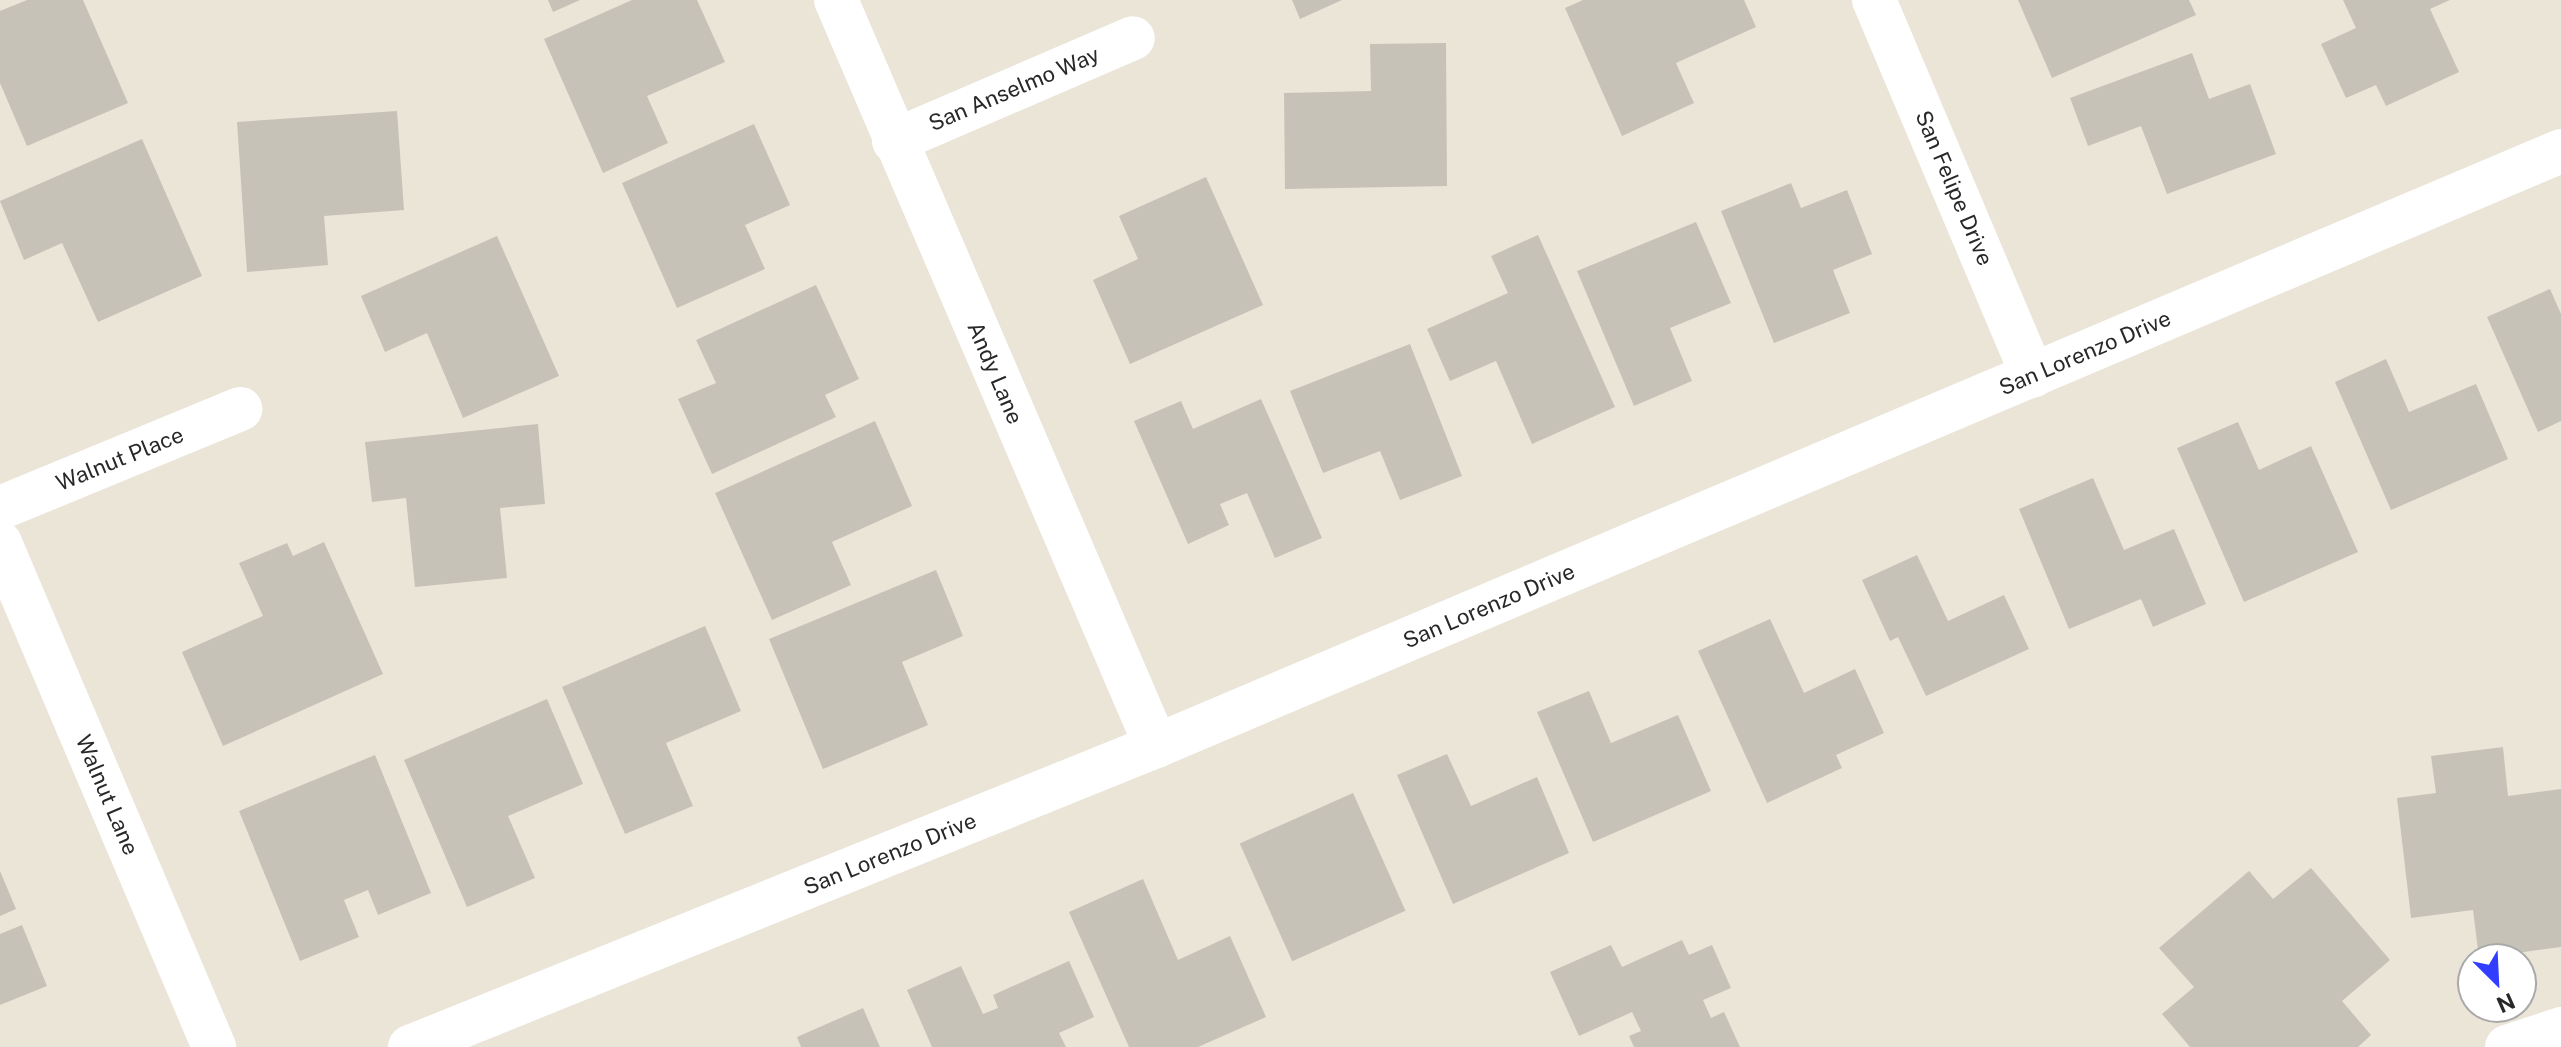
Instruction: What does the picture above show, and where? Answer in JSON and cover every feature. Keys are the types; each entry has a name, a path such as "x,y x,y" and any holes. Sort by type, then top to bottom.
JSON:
{"street":[{"name":"Andy Lane","path":"836,0 1156,746"},
{"name":"San Felipe Drive","path":"1874,0 2033,376"},
{"name":"San Anselmo Way","path":"894,141 1133,38"},
{"name":"San Lorenzo Drive","path":"410,1047 1156,746 2561,151"},
{"name":"Walnut Place","path":"0,508 240,409"},
{"name":"Walnut Lane","path":"0,543 214,1047"},
{"path":"2507,1047 2561,1029"}],"building":[{"path":"27,0 83,0 128,103 27,146 0,83 0,11"},
{"path":"548,0 580,0 553,12"},
{"path":"632,0 697,0 725,62 647,96 668,143 603,173 544,39"},
{"path":"1292,0 1342,0 1300,19"},
{"path":"1583,0 1744,0 1756,27 1676,63 1694,103 1622,136 1565,8"},
{"path":"2018,0 2189,0 2196,15 2052,78"},
{"path":"2343,0 2450,0 2430,9 2459,72 2386,106 2376,85 2346,98 2321,44 2356,28"},
{"path":"1446,43 1447,186 1285,189 1284,93 1371,91 1370,44"},
{"path":"2192,53 2209,99 2250,84 2276,154 2167,194 2141,126 2088,146 2070,98"},
{"path":"397,111 404,210 324,216 328,265 247,272 237,122"},
{"path":"754,124 790,205 745,225 765,269 677,308 622,183"},
{"path":"142,139 202,276 98,322 62,243 24,260 0,201"},
{"path":"1206,177 1263,305 1130,364 1093,280 1138,259 1119,216"},
{"path":"1791,183 1801,208 1847,190 1872,254 1833,270 1850,313 1774,343 1721,211"},
{"path":"1696,222 1731,303 1670,328 1692,381 1634,406 1577,271"},
{"path":"1538,235 1615,407 1532,444 1496,361 1450,381 1427,329 1508,293 1491,256"},
{"path":"497,236 559,376 463,418 427,333 385,352 361,296"},
{"path":"816,285 859,379 825,395 836,417 712,474 678,399 716,383 696,340"},
{"path":"2550,289 2561,314 2561,421 2538,432 2487,317"},
{"path":"1410,344 1462,476 1400,500 1380,451 1323,473 1290,391"},
{"path":"2386,359 2409,412 2476,384 2508,459 2391,510 2335,382"},
{"path":"1261,399 1322,538 1275,558 1247,493 1220,504 1229,525 1188,544 1134,421 1181,401 1193,429"},
{"path":"875,421 912,506 832,542 851,585 772,620 715,493"},
{"path":"2238,422 2259,470 2311,446 2358,552 2244,602 2177,448"},
{"path":"538,424 545,504 500,508 507,578 415,587 406,498 372,502 365,442"},
{"path":"2093,478 2124,550 2174,529 2206,604 2153,627 2141,599 2069,629 2019,509"},
{"path":"324,542 383,674 223,746 182,652 263,616 239,563 287,543 293,556"},
{"path":"1917,555 1948,621 2004,595 2029,649 1926,696 1898,637 1890,641 1862,580"},
{"path":"936,570 963,636 902,662 928,725 823,769 769,639"},
{"path":"1770,619 1804,693 1855,669 1884,733 1836,755 1842,768 1767,803 1698,651"},
{"path":"705,626 741,711 666,743 693,806 625,834 562,687"},
{"path":"1589,691 1611,743 1678,715 1711,791 1593,842 1537,712"},
{"path":"547,699 583,784 508,816 535,878 467,907 404,760"},
{"path":"2503,747 2508,796 2561,789 2561,947 2537,950 2537,943 2477,943 2473,910 2411,918 2397,798 2436,793 2431,756"},
{"path":"1447,754 1471,806 1537,777 1569,853 1453,904 1397,775"},
{"path":"375,755 431,893 378,915 368,890 344,900 359,937 300,961 239,811"},
{"path":"1353,793 1405,911 1292,961 1240,843"},
{"path":"2311,868 2390,960 2342,1001 2371,1035 2358,1047 2190,1047 2162,1014 2194,987 2159,948 2249,871 2273,899"},
{"path":"0,871 16,909 0,916"},
{"path":"1143,879 1178,960 1230,936 1266,1017 1198,1047 1129,1047 1069,912"},
{"path":"22,925 47,986 0,1005 0,934"},
{"path":"1682,940 1689,955 1712,945 1731,988 1703,1000 1711,1018 1724,1012 1740,1047 1634,1047 1629,1036 1641,1031 1632,1012 1579,1036 1550,972 1611,945 1622,967"},
{"path":"1069,961 1094,1017 1059,1033 1066,1047 932,1047 907,990 961,966 983,1014 998,1008 993,995"},
{"path":"863,1008 880,1047 801,1047 797,1037"}]}
